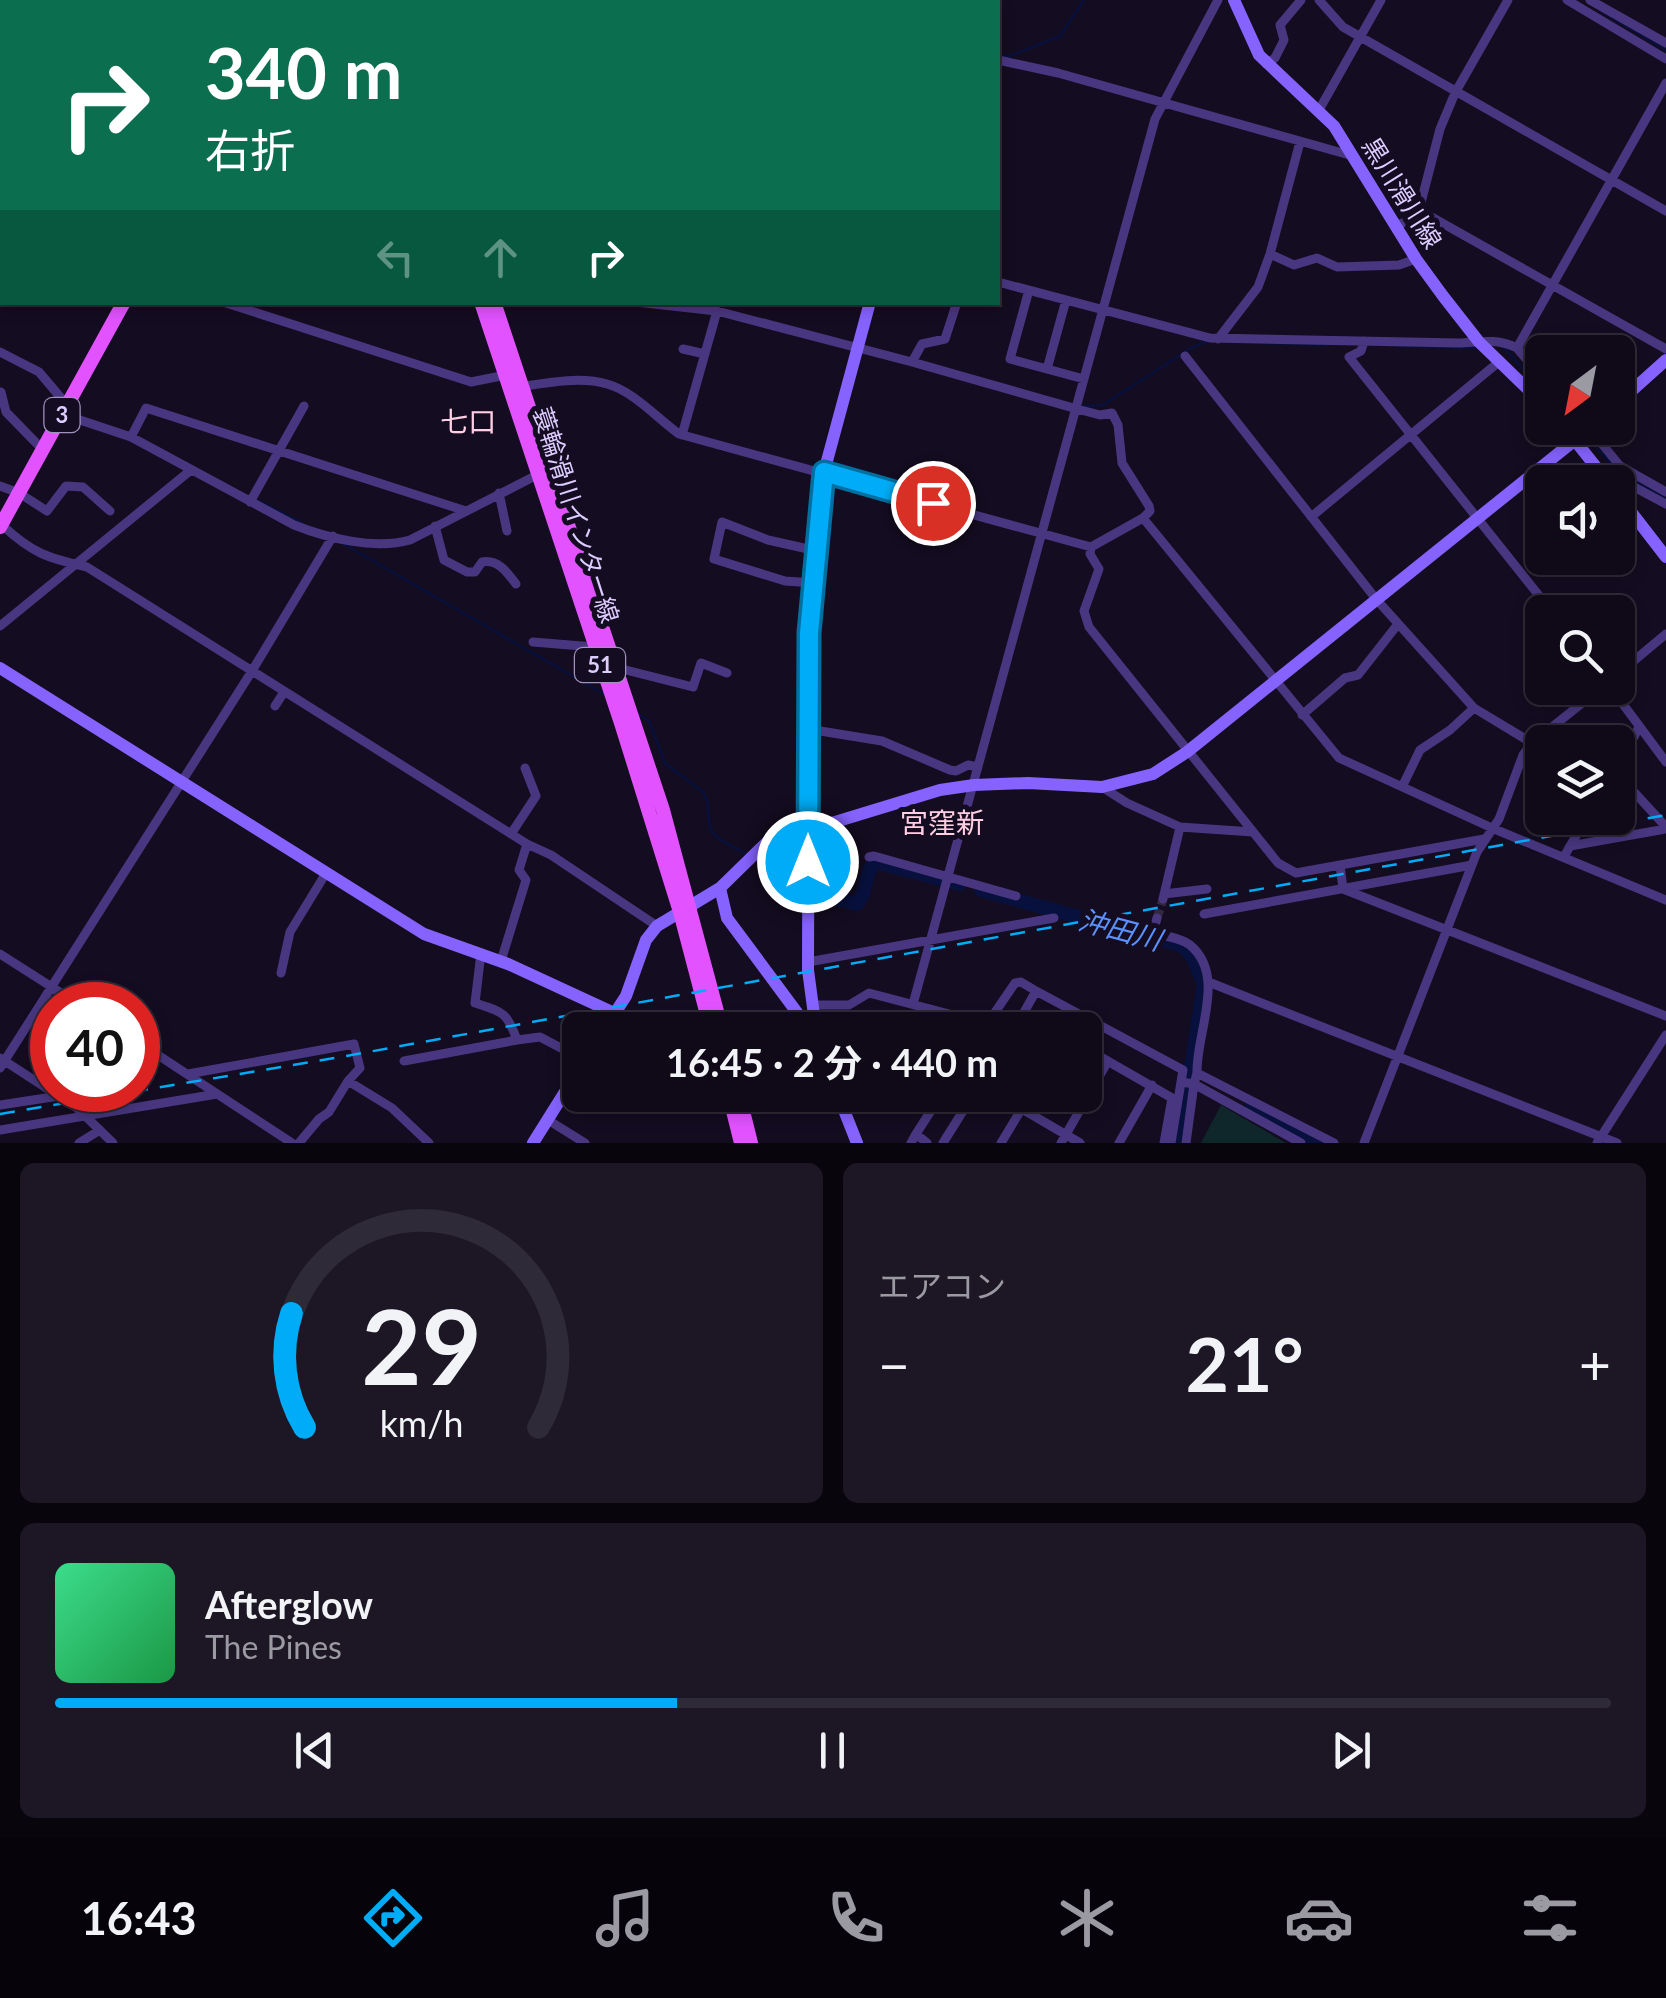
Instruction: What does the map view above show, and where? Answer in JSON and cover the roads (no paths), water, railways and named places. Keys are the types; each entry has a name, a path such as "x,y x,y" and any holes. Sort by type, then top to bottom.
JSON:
{"main road":[{"name":"3","path":"1,526 122,305"},
{"name":"蓑輪滑川インター線","path":"483,305 609,668 716,1012"},
{"name":"蓑輪滑川インター線","path":"495,305 539,474 594,647 609,668"},
{"name":"蓑輪滑川インター線","path":"684,909 707,1012"},
{"path":"733,1112 741,1143"},
{"path":"743,1112 751,1143"}],"street":[{"path":"913,1004 1162,103 1218,0"},
{"name":"黒川滑川線","path":"1234,0 1259,55 1334,126 1416,260 1479,342 1525,387"},
{"path":"1266,64 1284,40 1280,25 1300,0"},
{"path":"1319,0 1344,27 1360,37 1666,210"},
{"path":"1318,110 1381,0"},
{"path":"1395,226 1413,219 1418,210 1455,93 1508,0"},
{"path":"1567,0 1666,58"},
{"path":"1590,0 1666,44"},
{"path":"1000,60 1058,73 1353,156"},
{"path":"1516,348 1666,83"},
{"path":"1218,338 1254,294 1270,254 1300,142"},
{"path":"1418,210 1666,349"},
{"path":"1270,254 1294,265 1317,258 1337,267 1399,265 1416,260"},
{"path":"1000,283 1197,336 1504,341 1525,358"},
{"path":"1029,290 1010,359 1084,379"},
{"path":"1047,369 1066,300"},
{"path":"232,305 471,382 606,383 625,392 682,434 1090,547 1150,511 1122,463 1118,425 1112,413 1100,415 1076,409 770,322 663,305"},
{"path":"811,1012 807,829 809,633 824,472 869,305"},
{"path":"912,362 922,344 945,339 955,305"},
{"path":"682,434 716,311"},
{"path":"1364,341 1361,351 1349,358 1538,595"},
{"path":"683,348 705,354"},
{"path":"0,352 40,372 64,410 131,437 294,525 332,536 400,543 539,474"},
{"path":"1186,356 1398,624 1474,708 1525,739"},
{"path":"1635,388 1666,360"},
{"path":"1311,517 1500,361"},
{"path":"2,392 6,412 43,450"},
{"path":"250,502 304,406"},
{"path":"131,437 146,408 466,510"},
{"path":"615,1012 626,996 646,940 657,926 720,888 750,856 774,839 940,790 974,784 1102,787 1153,774 1187,752 1568,445"},
{"path":"1582,445 1600,465"},
{"path":"1603,445 1620,466 1666,492"},
{"path":"0,626 190,470"},
{"path":"0,486 48,512 66,486 83,487 110,511"},
{"path":"1635,490 1666,504"},
{"path":"499,493 507,531"},
{"path":"1635,516 1666,557"},
{"path":"1143,518 1339,758 1492,828 1666,900"},
{"path":"814,583 784,582 714,560 722,522 768,540 817,551"},
{"path":"1,526 25,547 87,567 551,855 657,926"},
{"path":"435,526 444,560 467,572 474,572 489,560 506,570 516,584"},
{"path":"53,982 252,670 332,536"},
{"path":"1090,547 1099,569 1084,611 1085,621 1278,863 1296,872 1484,839"},
{"path":"1302,715 1345,678 1358,675 1398,624"},
{"path":"1635,660 1666,634"},
{"path":"534,642 594,647"},
{"path":"609,668 693,688 701,663 727,673"},
{"path":"0,668 424,934 452,947 482,953 610,1012"},
{"path":"275,706 284,692"},
{"path":"1555,725 1580,705"},
{"path":"1623,705 1666,762"},
{"path":"1402,787 1420,750 1474,708"},
{"path":"1635,735 1639,727"},
{"path":"808,730 882,741 956,772 968,765 978,767"},
{"path":"1656,751 1666,742"},
{"path":"1364,1143 1472,865 1499,819 1525,752"},
{"path":"512,834 536,796 525,768"},
{"path":"1102,787 1180,827 1253,832"},
{"path":"1635,793 1666,828"},
{"path":"1180,827 1164,897 1207,889"},
{"path":"1570,846 1666,828"},
{"path":"1564,857 1577,835"},
{"path":"500,961 522,901 526,880 519,870 528,844"},
{"path":"869,857 1016,896"},
{"path":"1340,865 1343,889"},
{"path":"1204,914 1472,865"},
{"path":"1296,872 1300,898"},
{"path":"281,972 290,932 326,874"},
{"path":"720,888 726,918 797,1012"},
{"path":"1343,889 1666,1016"},
{"path":"808,962 1054,918"},
{"path":"1158,918 1153,933 1189,943 1211,983 1186,1143"},
{"path":"482,953 475,1003 509,1018 517,1040"},
{"path":"0,954 42,982"},
{"path":"995,1012 1014,982 1021,982 1182,1070 1167,1143"},
{"path":"1211,983 1617,1143"},
{"path":"1026,1012 1036,991"},
{"path":"812,1005 849,1005 870,992 938,1012"},
{"path":"30,1018 2,1062 30,1079"},
{"path":"1599,1139 1666,1035"},
{"path":"404,1061 540,1037 562,1049"},
{"path":"160,1056 216,1094 296,1143 329,1112 360,1068 354,1044 188,1074"},
{"path":"1102,1058 1172,1098 1167,1143"},
{"path":"1063,1139 1108,1061"},
{"path":"1197,1073 1334,1143"},
{"path":"348,1082 392,1108 429,1143"},
{"path":"1180,1082 1194,1084 1301,1143"},
{"path":"1119,1143 1152,1085"},
{"path":"1219,1098 1226,1088"},
{"path":"0,1130 216,1094"},
{"path":"533,1143 562,1097"},
{"path":"0,1104 30,1100"},
{"path":"80,1112 113,1143"},
{"path":"845,1112 857,1143"},
{"path":"926,1143 914,1139 931,1112"},
{"path":"943,1143 963,1112"},
{"path":"1001,1143 1020,1112"},
{"path":"1026,1112 1063,1139 1080,1143"},
{"path":"548,1120 585,1143"},
{"path":"79,1143 100,1130"}],"waterway":[{"path":"1000,55 1008,57 1060,36 1084,0"},
{"path":"1601,11 1666,50"},
{"path":"1083,406 1103,405 1206,342"},
{"path":"1259,343 1326,345"},
{"path":"1399,346 1476,348"},
{"path":"1503,347 1525,371"},
{"path":"1594,445 1621,474 1666,499"},
{"path":"257,500 304,524"},
{"path":"342,543 604,694"},
{"path":"637,713 649,721 665,763 703,792 710,829 719,839 748,855"},
{"path":"755,858 804,887"},
{"name":"沖田川","path":"813,893 857,904 875,862 960,884"},
{"name":"沖田川","path":"981,890 1173,943 1184,947 1193,958 1204,984 1179,1143"},
{"name":"沖田川","path":"1252,1106 1321,1143"}],"tunnel":[{"path":"1157,918 1163,899"}],"railway":[{"path":"0,1114 335,1058 1666,815"}],"district":[{"name":"七口","path":"468,422"},
{"name":"宮窪新","path":"942,823"}]}
